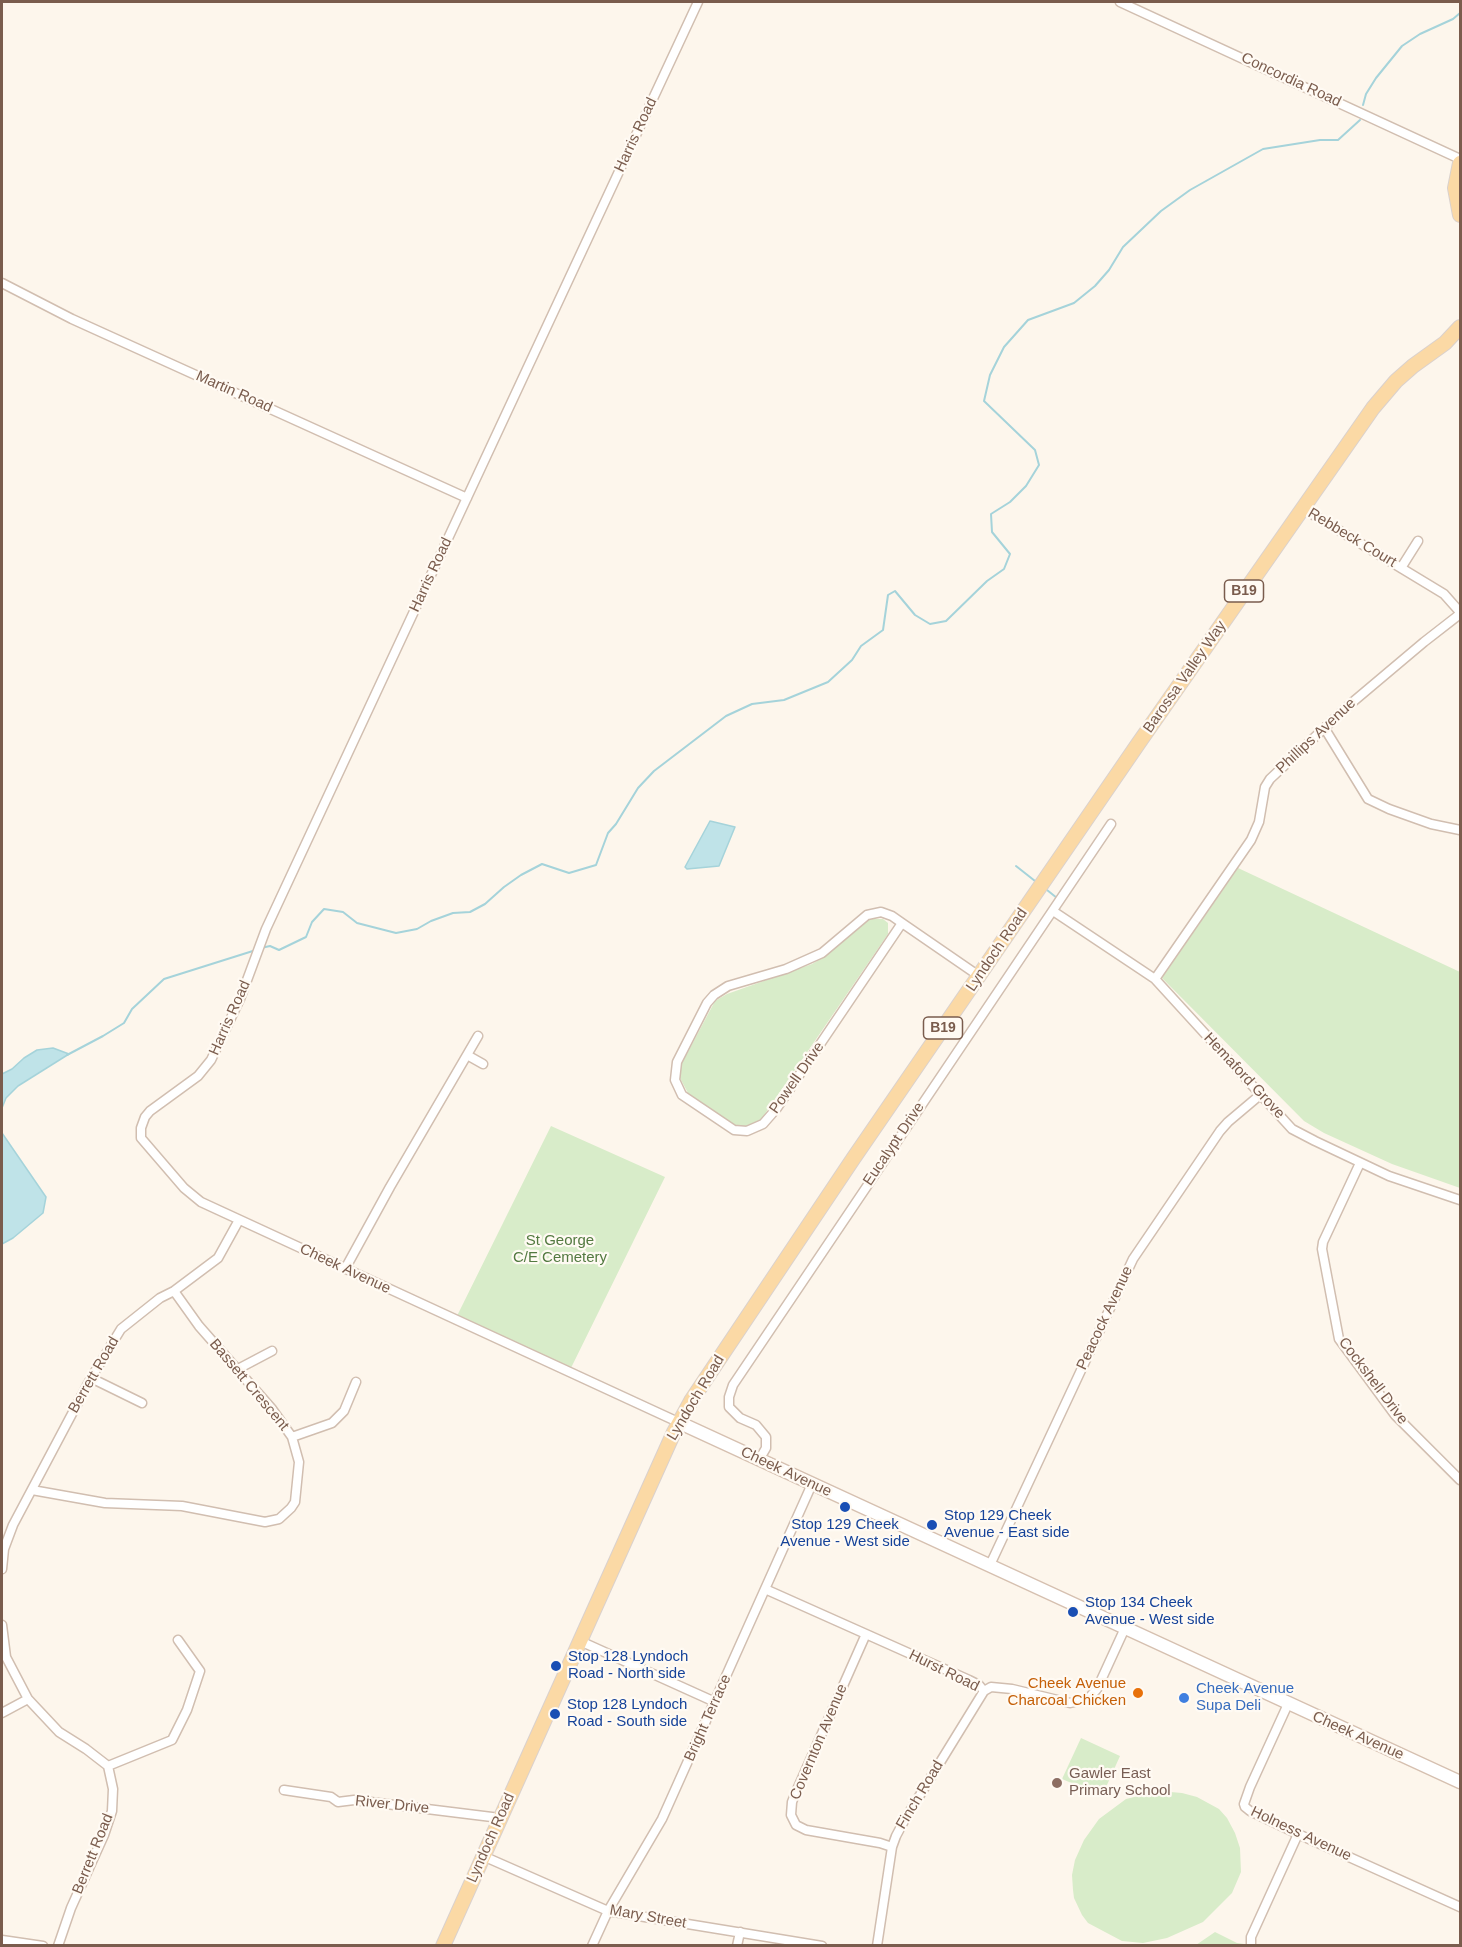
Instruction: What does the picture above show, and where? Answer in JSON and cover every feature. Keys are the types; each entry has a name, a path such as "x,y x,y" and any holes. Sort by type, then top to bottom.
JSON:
{"main road":[{"path":"1461,161 1455,188 1461,215"},
{"name":"Barossa Valley Way","path":"1033,897 1302,508 1385,394 1413,366 1445,343 1461,327"},
{"name":"Lyndoch Road","path":"443,1946 678,1422 853,1159 1033,897"}],"street":[{"name":"Harris Road","path":"141,1133 150,1111 198,1076 211,1060 240,999 271,918 698,2"},
{"name":"Concordia Road","path":"1120,2 1461,161"},
{"name":"Martin Road","path":"2,284 83,324 467,498"},
{"name":"Rebbeck Court","path":"1302,508 1444,594 1461,613"},
{"name":"Rebbeck Court","path":"1401,568 1418,541"},
{"name":"Phillips Avenue","path":"1155,979 1251,840 1259,822 1265,787 1270,778 1348,706 1461,613"},
{"path":"1325,729 1368,799 1431,824 1461,830"},
{"name":"Eucalypt Drive","path":"759,1460 766,1448 765,1437 756,1425 740,1418 729,1407 728,1399 733,1385 1111,824"},
{"name":"Hemaford Grove","path":"1053,911 1155,979 1260,1095 1299,1134 1389,1176 1461,1200"},
{"name":"Powell Drive","path":"902,923 777,1108 763,1124 747,1131 734,1130 682,1095 675,1080 677,1062 707,1003 714,995 728,986 786,969 822,953 867,915 881,912 892,916 979,976"},
{"path":"345,1269 478,1036"},
{"path":"467,1055 483,1064"},
{"name":"Peacock Avenue","path":"990,1565 1133,1258 1220,1131 1260,1095"},
{"name":"Cheek Avenue","path":"141,1133 157,1157 184,1188 201,1202 1461,1782"},
{"name":"Cockshell Drive","path":"1360,1163 1323,1242 1322,1249 1339,1339 1395,1415 1461,1480"},
{"name":"Berrett Road","path":"2,1569 4,1549 10,1533 91,1378 121,1329 160,1298 174,1291 218,1258 238,1220"},
{"name":"Bassett Crescent","path":"32,1490 105,1503 182,1506 270,1522 287,1514 295,1502 299,1462 292,1437 272,1409 199,1326 174,1291"},
{"path":"236,1370 272,1352"},
{"path":"91,1378 142,1402"},
{"path":"292,1437 332,1423 344,1411 356,1382"},
{"name":"Bright Terrace","path":"592,1946 608,1911 662,1820 812,1484"},
{"name":"Hurst Road","path":"765,1589 979,1685 984,1690 991,1687 1012,1689 1070,1703 1088,1699 1097,1689 1125,1628"},
{"path":"2,1625 6,1657 28,1699 59,1732 108,1766 172,1740 187,1710 200,1671 178,1640"},
{"name":"Covernton Avenue","path":"866,1634 796,1792 791,1815 796,1825 806,1830 892,1847"},
{"path":"580,1641 715,1702"},
{"name":"Finch Road","path":"877,1946 892,1847 904,1821 984,1690"},
{"path":"2,1713 28,1699"},
{"name":"Holness Avenue","path":"1288,1704 1244,1804 1250,1811 1298,1834 1461,1907"},
{"name":"Berrett Road","path":"58,1946 71,1908 104,1835 112,1811 113,1789 108,1766"},
{"name":"River Drive","path":"285,1790 331,1797 338,1802 354,1800 500,1818"},
{"path":"1251,1946 1251,1937 1298,1834"},
{"name":"Mary Street","path":"483,1856 608,1911 822,1946"},
{"path":"736,1946 740,1932"},
{"path":"2,1940 43,1946"}],"green space":[{"path":"1238,868 1460,972 1460,1188 1392,1164 1324,1133 1304,1121 1162,978"},
{"path":"870,919 883,919 888,923 888,934 760,1121 751,1126 735,1126 689,1095 679,1076 681,1065 715,1001 727,994 812,964 824,957"},
{"name":"St George C/E Cemetery","path":"551,1126 665,1177 569,1372 455,1320"},
{"path":"1081,1738 1120,1756 1102,1796 1062,1779"},
{"path":"1159,1791 1197,1797 1219,1809 1235,1833 1240,1848 1241,1872 1232,1893 1203,1922 1167,1938 1143,1943 1122,1941 1088,1923 1082,1915 1074,1898 1072,1875 1075,1860 1084,1840 1099,1819 1126,1799"},
{"path":"1215,1932 1237,1943 1245,1945 1196,1945"}],"water":[{"path":"710,821 735,827 719,866 687,869 685,867"},
{"path":"53,1048 69,1054 18,1086 6,1098 2,1108 2,1074 37,1050"},
{"path":"2,1133 46,1197 43,1213 13,1238 2,1244"}],"waterway":[{"path":"1363,105 1366,94 1376,78 1402,46 1460,13"},
{"path":"261,948 270,946 279,950 306,937 312,922 324,909 343,912 357,923 396,933 417,929 453,913 470,912 485,904 521,875 542,864 569,873 596,865 608,833 638,788 654,771 726,716 752,704 784,700 828,682 852,660 861,646 883,630 888,595 895,591 915,615 930,624 946,621 987,581 1004,569 1010,554 992,532 991,514 1010,502 1026,486 1039,465 1035,450 984,401 990,375 1004,347 1028,320 1074,303 1095,286 1109,270 1123,247 1161,211 1190,190 1263,149 1320,140 1338,140 1360,120"},
{"path":"1016,866 1035,881"},
{"path":"1047,890 1057,898"},
{"path":"67,1055 124,1023 132,1009 164,979 256,950"}],"place":[{"name":"Stop 129 Cheek Avenue - West side","path":"845,1507"},
{"name":"Stop 129 Cheek Avenue - East side","path":"932,1525"},
{"name":"Stop 134 Cheek Avenue - West side","path":"1073,1612"},
{"name":"Stop 128 Lyndoch Road - North side","path":"556,1666"},
{"name":"Cheek Avenue Charcoal Chicken","path":"1138,1693"},
{"name":"Cheek Avenue Supa Deli","path":"1184,1698"},
{"name":"Stop 128 Lyndoch Road - South side","path":"555,1714"},
{"name":"Gawler East Primary School","path":"1057,1783"}]}
